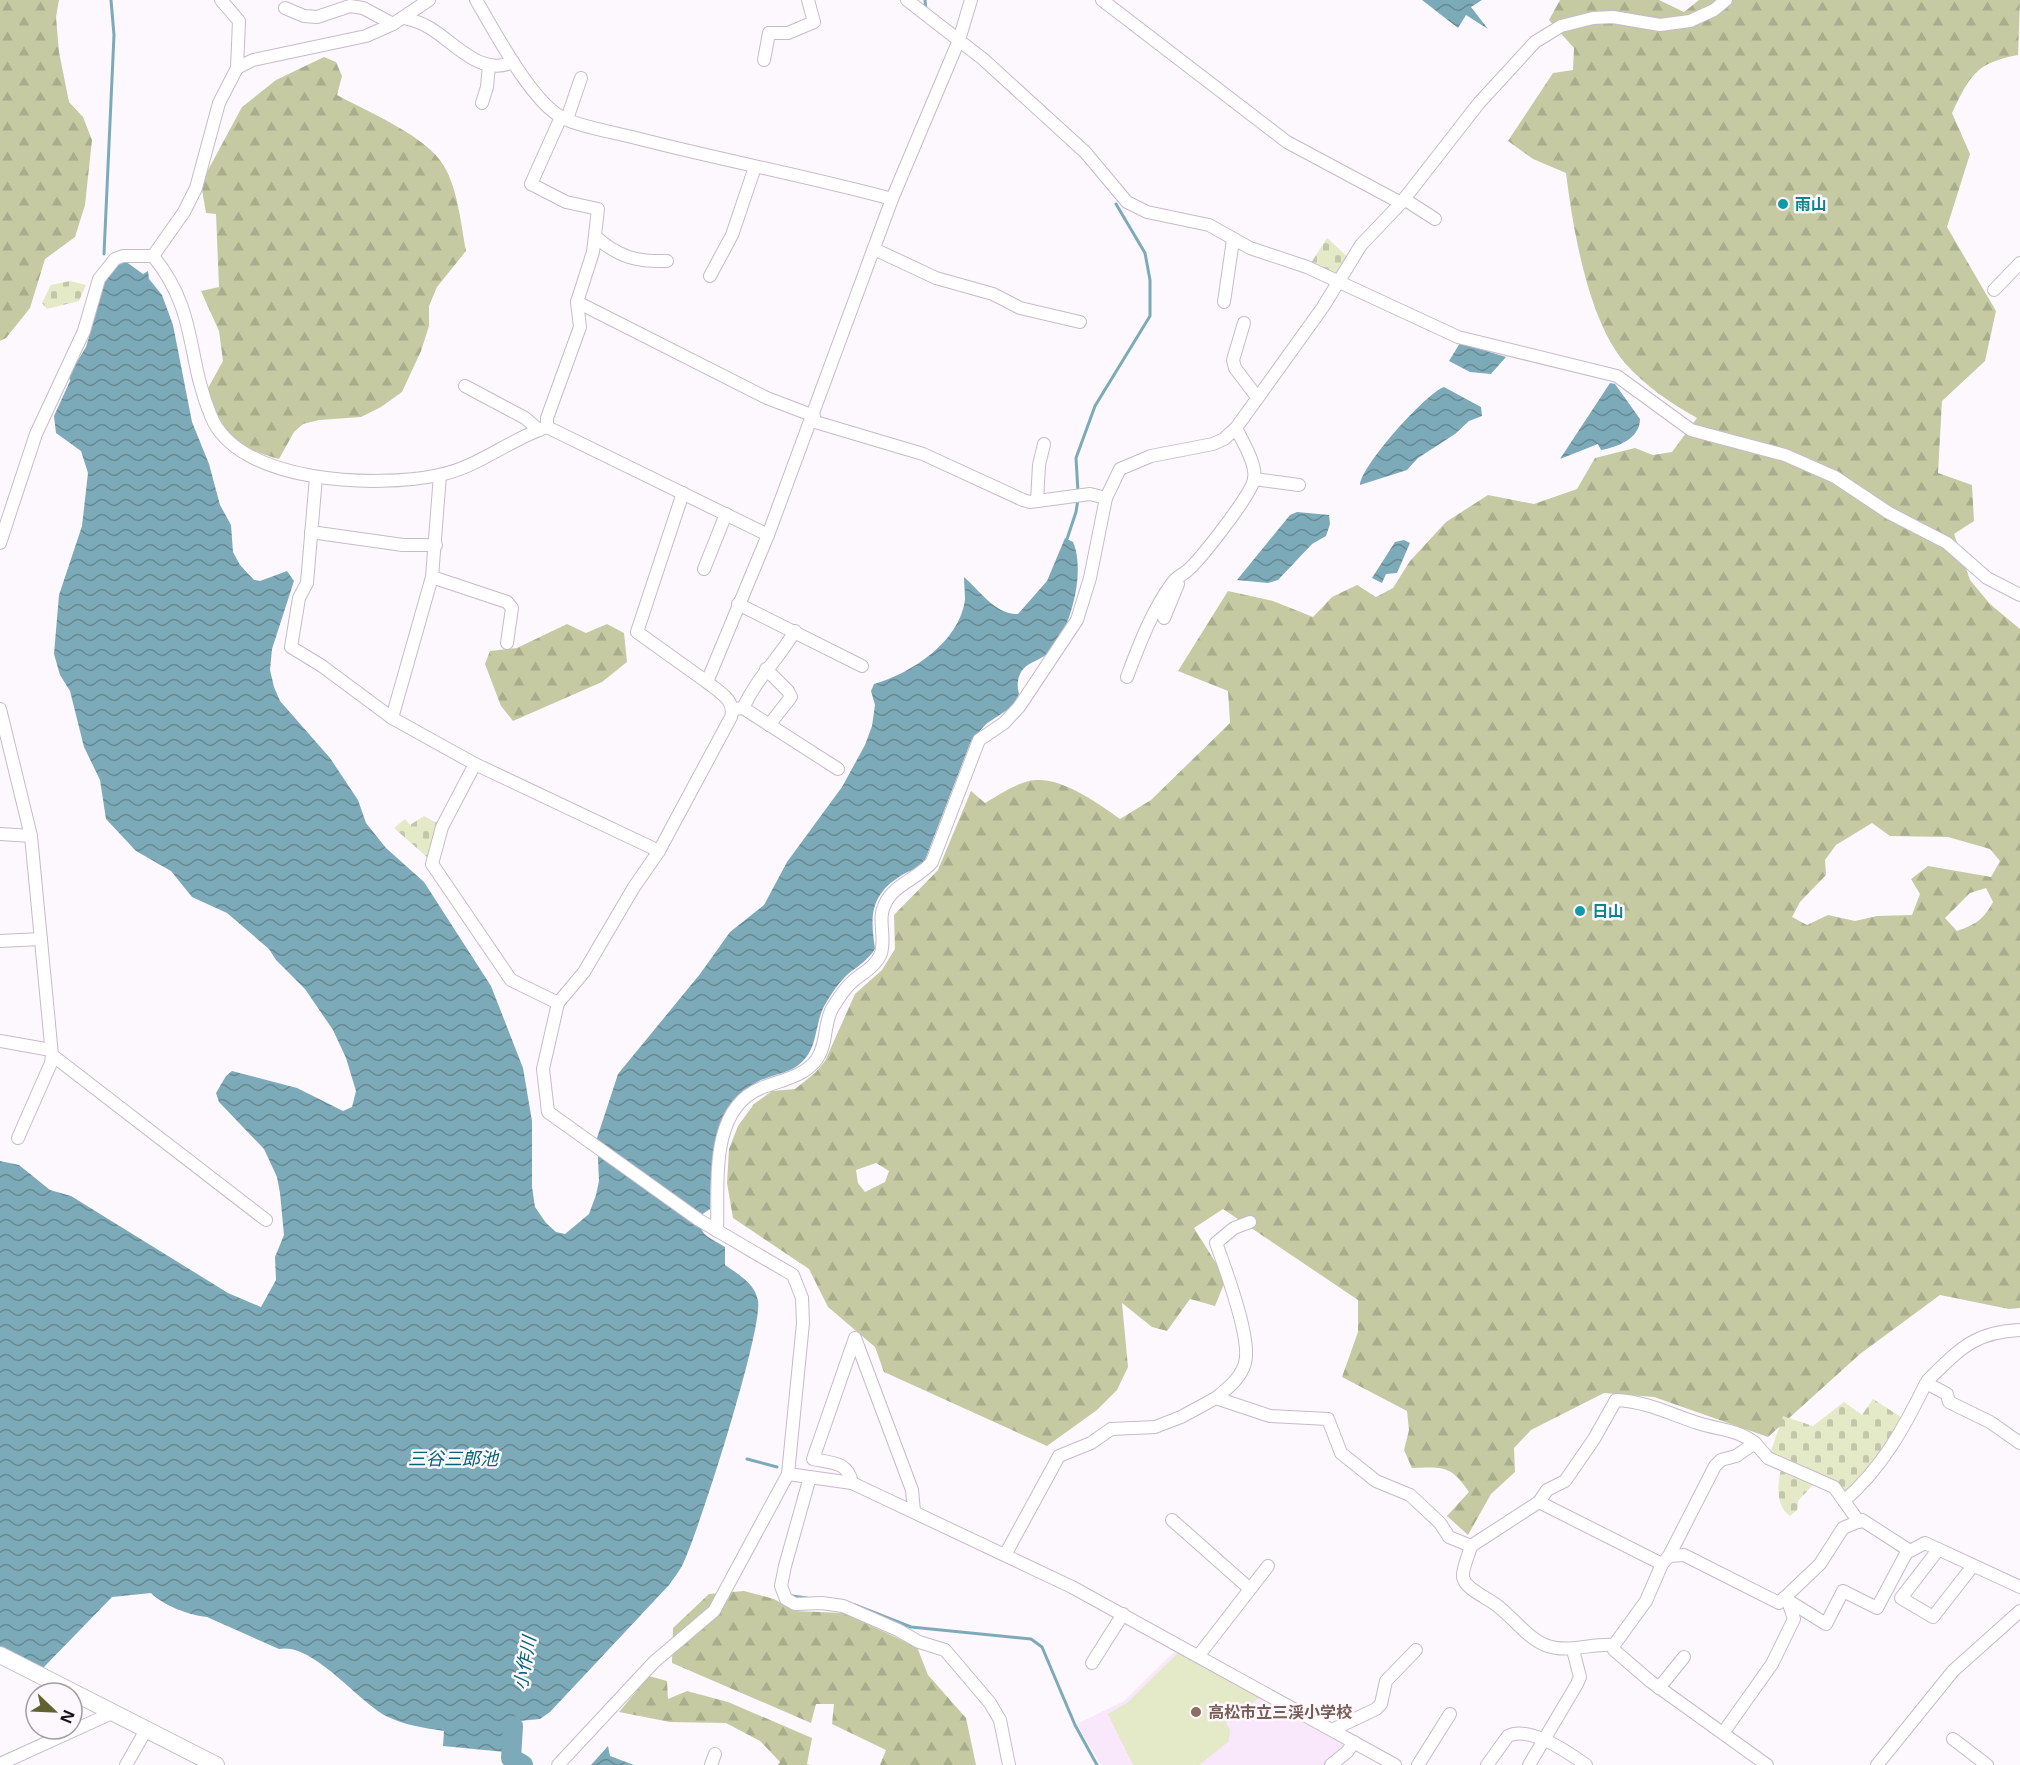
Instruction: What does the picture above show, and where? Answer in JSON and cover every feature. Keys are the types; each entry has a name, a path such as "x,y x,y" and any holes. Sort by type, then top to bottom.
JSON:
{"main road":[{"path":"0,1655 216,1765"}],"street":[{"path":"153,256 184,212 196,188 219,103 237,68 239,21 221,0"},
{"path":"237,68 253,60 366,36 398,21 429,0"},
{"path":"476,0 532,89 564,118 755,167 835,183 892,200"},
{"path":"764,60 769,33 788,33 814,22 808,0"},
{"path":"907,0 959,40 1085,152 1127,202 1147,212 1201,222 1233,240 1268,255 1307,267 1458,337 1617,376 1692,430 1766,449 1821,470 1889,513 1947,543 1987,578 2020,595"},
{"path":"707,682 768,536 892,200 959,40 971,0"},
{"path":"1102,0 1287,142 1435,219"},
{"path":"717,1231 720,1154 726,1124 744,1100 759,1089 796,1076 816,1061 822,1050 829,1013 851,983 868,970 880,954 884,905 888,898 925,871 932,862 979,740 1012,716 1077,620 1090,578 1106,498 1120,469 1151,456 1213,444 1224,439 1236,428 1339,282 1361,245 1403,201 1479,104 1522,55 1547,33 1593,18 1613,17 1659,25 1690,21 1714,10 1726,0"},
{"path":"285,8 304,16 317,17 350,6 398,21 431,28 454,43 466,56 489,65 505,66 513,62"},
{"path":"482,104 488,87 489,65"},
{"path":"0,543 36,434 84,331 99,279 115,259 131,254 153,256 170,276 182,301 202,393 212,419 223,436 237,450 259,460 316,477 385,482 440,475 543,428 580,327 577,302 596,237 598,209 566,202 531,184 581,78"},
{"path":"710,276 732,235 755,167"},
{"path":"596,237 610,250 642,262 667,261"},
{"path":"1224,302 1233,240"},
{"path":"874,249 936,278 993,294 1020,308 1080,322"},
{"path":"1994,290 2020,263"},
{"path":"577,302 813,419 923,454 1015,497 1037,501 1065,495 1090,494 1106,498"},
{"path":"1244,323 1233,360 1235,368 1257,397"},
{"path":"465,386 543,428 683,493 768,536"},
{"path":"1164,618 1178,582 1249,493 1254,471 1236,428"},
{"path":"1037,501 1039,465 1044,444"},
{"path":"392,718 432,577 440,475"},
{"path":"316,477 307,584 299,598 291,647 322,666 392,718 475,764 659,851"},
{"path":"1254,479 1299,485"},
{"path":"683,493 637,632 707,682 738,708 770,725 838,769"},
{"path":"704,569 726,514"},
{"path":"311,532 403,545 436,545"},
{"path":"1127,677 1142,638 1164,595 1175,579 1187,571"},
{"path":"432,577 507,602 512,608 507,643"},
{"path":"738,604 861,666"},
{"path":"558,1765 654,1662 714,1611 788,1474 803,1323 799,1288 793,1275 699,1220 548,1112 543,1069 558,1003 584,972 634,887 659,851 738,708 795,631"},
{"path":"766,669 788,691 790,697 770,725"},
{"path":"0,709 31,836 51,1053 51,1064 18,1138"},
{"path":"475,764 442,827 432,864 511,980 558,1003"},
{"path":"0,834 31,836"},
{"path":"0,941 40,939"},
{"path":"0,1041 51,1053 266,1220"},
{"path":"1005,1555 1059,1456 1091,1443 1111,1429 1155,1427 1181,1417 1216,1398 1233,1384 1245,1364 1248,1348 1216,1243 1234,1228 1250,1222"},
{"path":"1928,1380 1979,1336 1994,1331 2020,1330"},
{"path":"852,1484 850,1472 844,1465 813,1459 855,1338 912,1490 914,1511"},
{"path":"1844,1501 1860,1488 1884,1458 1908,1420 1926,1383 1947,1394 1949,1402 1990,1422 2020,1443"},
{"path":"1216,1398 1270,1416 1328,1419 1341,1454 1376,1481 1410,1495 1440,1523 1449,1537 1471,1546"},
{"path":"1614,1645 1591,1644 1573,1650 1546,1646 1497,1605 1466,1584 1462,1576 1471,1546 1539,1502 1547,1490 1565,1481 1616,1400 1635,1400 1700,1424 1741,1432 1768,1458 1834,1487 1859,1522"},
{"path":"1755,1443 1736,1456 1721,1460 1715,1466 1646,1601 1614,1645 1614,1650 1659,1688 1767,1765"},
{"path":"788,1474 852,1484 914,1511 1123,1614 1354,1742 1378,1761 1395,1765"},
{"path":"810,1477 785,1566 782,1586 786,1599 795,1604 822,1603 843,1606 898,1630 919,1642 945,1650 990,1703 1000,1720 1009,1765"},
{"path":"1539,1502 1666,1560 1684,1555 1779,1603 1786,1599 1820,1564 1843,1528 1862,1520 1908,1550"},
{"path":"1172,1520 1250,1588"},
{"path":"1786,1599 1826,1624 1843,1591 1877,1608 1908,1550 1925,1544 2020,1587"},
{"path":"1938,1550 1901,1598 1933,1617 1972,1567"},
{"path":"1199,1655 1268,1566"},
{"path":"1723,1733 1772,1664 1794,1619 1786,1599"},
{"path":"1877,1765 1953,1671 2020,1611"},
{"path":"1092,1663 1123,1614"},
{"path":"1332,1730 1376,1709 1381,1704 1386,1681 1416,1650"},
{"path":"1529,1765 1580,1677 1573,1650"},
{"path":"1659,1688 1684,1657"},
{"path":"0,1764 112,1713"},
{"path":"1418,1765 1450,1714"},
{"path":"126,1765 146,1730"},
{"path":"1487,1765 1504,1741 1513,1734 1526,1733 1586,1765"},
{"path":"1953,1739 1987,1765"},
{"path":"1331,1765 1347,1752 1354,1742"}],"shaded area":[{"name":"高松市立三渓小学校","path":"1177,1649 1339,1739 1346,1750 1326,1765 1101,1765 1077,1724 1124,1701"}],"green space":[{"path":"0,0 59,0 56,17 59,52 69,102 83,117 92,140 85,205 75,237 45,259 30,308 6,338 0,341"},
{"path":"1560,0 1659,0 1684,12 1699,0 2020,0 2018,55 1992,62 1976,73 1969,80 1952,113 1970,154 1947,227 1996,311 1985,361 1942,401 1938,473 1972,485 1974,521 1954,534 1970,580 1990,604 2020,629 2020,1308 2009,1309 1940,1295 1860,1354 1768,1437 1654,1397 1604,1393 1531,1430 1514,1448 1515,1472 1491,1494 1468,1535 1447,1516 1469,1492 1463,1483 1451,1472 1439,1468 1412,1468 1404,1450 1409,1430 1407,1411 1342,1377 1358,1332 1358,1300 1223,1209 1194,1228 1226,1279 1215,1306 1190,1299 1167,1331 1152,1327 1122,1303 1128,1367 1117,1390 1097,1410 1047,1446 884,1372 875,1347 828,1307 809,1269 733,1218 727,1183 729,1149 738,1126 754,1104 772,1091 795,1089 815,1073 825,1061 855,994 882,970 895,949 894,915 938,870 971,791 985,803 1023,783 1047,780 1081,793 1120,819 1151,800 1230,723 1228,691 1178,671 1228,591 1273,601 1313,617 1332,597 1357,585 1376,597 1393,588 1410,561 1446,522 1488,495 1534,504 1577,489 1595,458 1635,448 1653,455 1672,452 1697,418 1650,387 1625,363 1612,345 1601,323 1584,273 1566,173 1533,159 1508,141 1553,73 1573,70 1574,48 1549,20","holes":["1872,823 1890,836 1948,837 1990,849 2000,861 1991,877 1928,866 1911,879 1920,894 1912,915 1877,916 1855,921 1828,915 1807,925 1792,917 1800,902 1826,875 1825,860 1836,845","1986,888 1993,902 1978,921 1957,931 1945,918 1970,893","876,1163 889,1171 885,1182 865,1192 858,1183 856,1170"]},
{"path":"324,57 336,62 342,76 337,95 411,135 436,155 449,175 456,196 466,251 437,287 429,306 429,326 421,351 402,392 381,407 361,417 319,420 303,424 294,432 279,459 251,449 232,436 219,417 207,390 223,361 219,331 201,291 219,287 216,214 206,213 202,190 207,172 242,107 276,80"},
{"path":"1327,238 1348,257 1340,273 1335,276 1311,263"},
{"path":"70,281 86,285 79,301 47,309 42,303 51,285"},
{"path":"567,624 586,633 607,624 624,633 627,662 602,682 513,721 501,706 485,664 490,651 517,648"},
{"path":"424,816 439,824 428,858 394,828 405,819 410,825"},
{"path":"1873,1399 1904,1419 1866,1476 1843,1494 1820,1477 1798,1501 1798,1509 1790,1516 1781,1506 1779,1499 1782,1464 1770,1454 1783,1416 1813,1426 1844,1402 1862,1415"},
{"path":"744,1591 774,1599 795,1611 843,1613 917,1647 928,1675 966,1718 976,1765 880,1765 886,1750 832,1724 834,1704 816,1704 811,1723 672,1663 673,1628 709,1594"},
{"path":"1179,1652 1260,1697 1226,1723 1230,1730 1229,1741 1199,1765 1133,1765 1108,1714 1127,1703"},
{"path":"649,1676 667,1681 668,1699 687,1691 728,1702 812,1738 807,1764 810,1765 778,1765 780,1762 760,1741 726,1723 670,1722 619,1712"}],"water":[{"path":"1422,0 1482,0 1471,7 1488,29 1466,15 1458,28"},
{"name":"三谷三郎池","path":"125,261 143,274 148,271 149,279 162,295 173,325 192,422 209,464 220,505 231,525 233,552 240,565 254,580 260,581 287,571 294,581 272,649 270,670 280,701 330,758 358,800 366,823 386,848 424,882 491,986 523,1068 532,1121 532,1187 535,1207 546,1223 556,1232 565,1234 589,1214 599,1181 597,1138 618,1074 700,974 730,932 764,905 787,862 842,787 865,745 872,726 875,705 871,691 874,684 918,664 944,642 961,615 965,600 964,577 995,606 1003,611 1018,614 1047,581 1065,538 1073,542 1077,554 1078,569 1074,601 1063,631 1047,654 1026,666 1021,672 1018,683 1019,694 1013,706 986,724 971,741 925,860 891,883 878,898 873,916 875,949 866,960 845,977 830,996 822,1010 811,1049 802,1062 792,1069 757,1082 741,1094 730,1107 722,1122 713,1156 710,1209 701,1215 701,1227 706,1235 725,1247 725,1265 750,1284 758,1301 757,1319 750,1350 714,1476 690,1547 682,1566 669,1585 550,1712 540,1719 519,1721 514,1753 443,1746 444,1731 407,1724 386,1716 306,1654 292,1649 279,1649 207,1617 177,1609 151,1593 112,1597 43,1668 0,1647 0,1161 19,1165 50,1190 71,1196 228,1293 261,1307 276,1280 275,1257 284,1235 277,1177 264,1149 219,1102 216,1093 226,1076 232,1071 297,1088 343,1111 352,1107 356,1091 346,1058 333,1030 305,989 276,960 269,949 227,913 192,897 171,871 136,851 106,819 100,780 84,747 70,691 60,675 54,654 59,595 82,526 88,473 81,451 56,433 54,416 70,381 69,375 86,347 104,285 103,272 110,266"},
{"path":"1460,343 1506,357 1491,374 1470,372 1449,361"},
{"path":"1610,383 1615,384 1640,419 1636,432 1632,437 1614,447 1601,450 1598,444 1560,459"},
{"path":"1444,387 1481,407 1482,416 1469,421 1455,434 1418,458 1407,470 1360,485 1371,463 1395,431 1435,392"},
{"path":"1297,512 1329,515 1330,524 1326,536 1312,544 1278,580 1268,583 1237,580 1290,515"},
{"path":"1404,540 1410,543 1397,573 1386,574 1382,583 1372,578 1395,542"},
{"path":"608,1746 610,1756 634,1765 591,1765"}],"waterway":[{"path":"104,254 114,35 111,0"},
{"path":"925,0 926,10"},
{"path":"1078,492 1076,458 1095,406 1150,316 1150,280 1145,253 1116,204"},
{"path":"1067,539 1078,499"},
{"path":"747,1459 777,1467"},
{"path":"792,1596 807,1598"},
{"path":"855,1605 911,1627 1031,1639 1042,1647 1075,1725 1097,1765"},
{"name":"小作川","path":"513,1726 511,1758 523,1765"}],"place":[{"name":"雨山","path":"1783,204"},
{"name":"日山","path":"1580,911"},
{"name":"高松市立三渓小学校","path":"1196,1712"}]}
